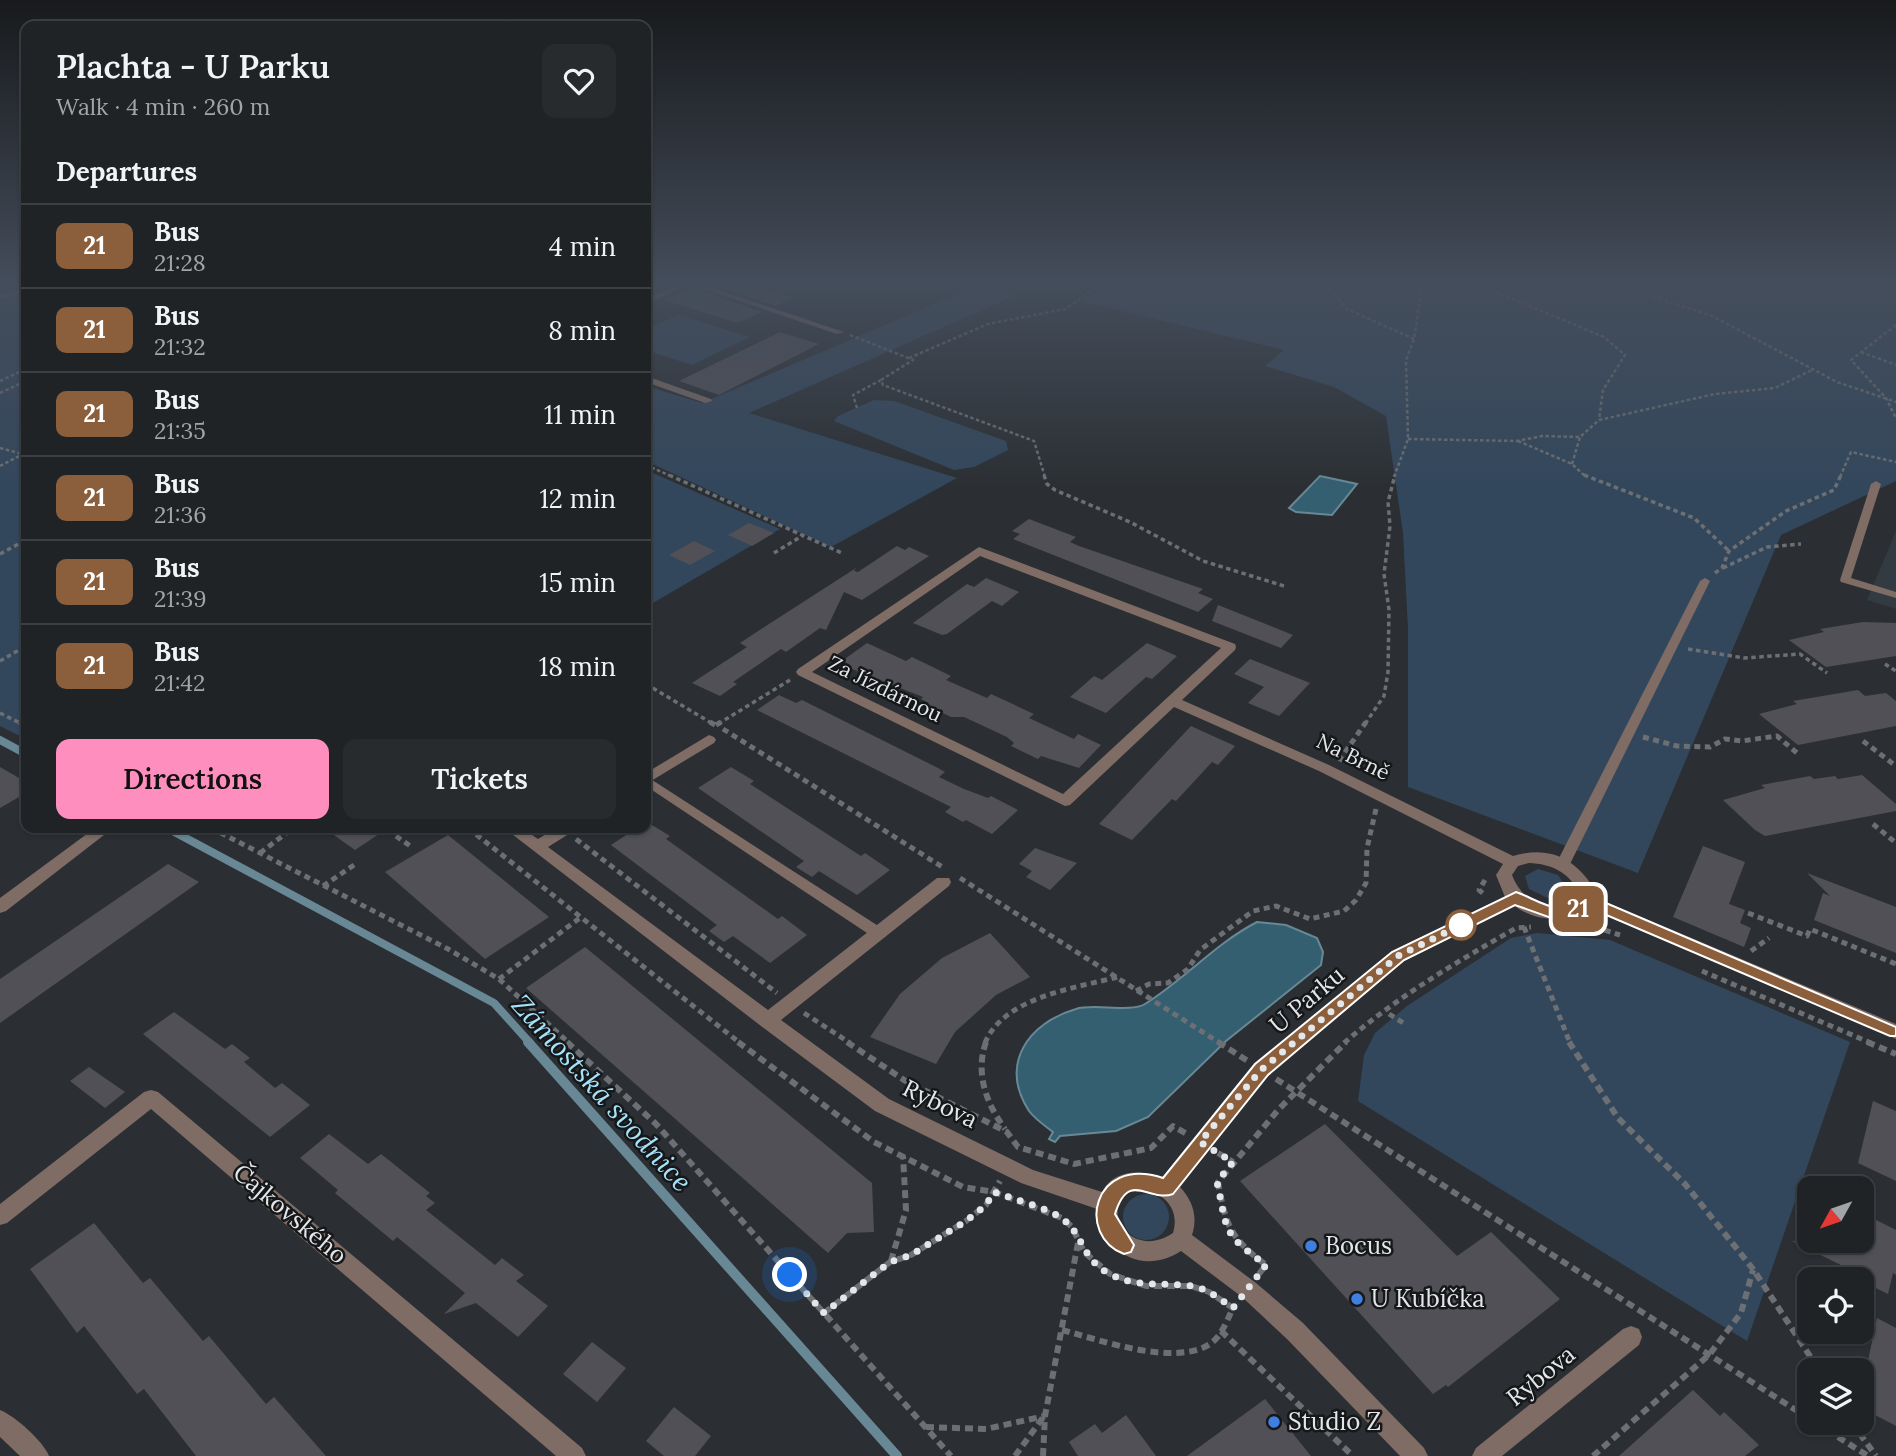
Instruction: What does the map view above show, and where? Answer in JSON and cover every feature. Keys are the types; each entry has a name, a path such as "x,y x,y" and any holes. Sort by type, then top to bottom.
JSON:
{"street":[{"name":"Za Jízdárnou","path":"979,551 1230,647 1065,801 803,672 979,551"},
{"name":"Na Brně","path":"1171,700 1331,771 1511,862"},
{"path":"651,777 709,740"},
{"path":"0,907 98,833"},
{"name":"Rybova","path":"519,833 882,1105 1028,1177 1107,1203"},
{"path":"537,847 560,833"},
{"path":"1540,857 1563,864 1584,881 1588,892 1587,901 1581,908 1557,914 1528,906 1516,898 1505,882 1506,868 1511,862 1540,857"},
{"path":"768,1021 943,882"},
{"name":"U Parku","path":"1167,1188 1200,1142 1261,1070 1398,956 1516,898"},
{"path":"1587,901 1896,1031"},
{"name":"Čajkovského","path":"0,1216 151,1098 574,1456"},
{"path":"1143,1180 1167,1188 1183,1206 1186,1218 1181,1239 1161,1252 1136,1251 1124,1245 1108,1226 1107,1203 1112,1193 1130,1181 1143,1180"},
{"path":"1181,1239 1249,1290 1295,1331 1416,1456"},
{"name":"Rybova","path":"1484,1456 1631,1337"},
{"path":"0,1421 37,1456"}],"lane":[{"path":"651,381 708,401"},
{"path":"1876,484 1845,580 1896,595"},
{"path":"1563,864 1705,581"},
{"path":"651,783 878,933"}],"path":[{"path":"857,408 853,395 908,366 913,360 896,353"},
{"path":"909,358 921,353"},
{"path":"1331,771 1364,728 1384,696 1388,671 1389,610 1384,574 1390,526 1388,502 1399,457 1408,439 1406,360 1409,353"},
{"path":"1599,419 1603,390 1625,355 1623,353"},
{"path":"1783,353 1837,382 1896,402"},
{"path":"1860,353 1851,360 1886,398 1896,418"},
{"path":"1864,353 1896,365"},
{"path":"1572,464 1579,448 1580,437 1599,419 1715,394 1775,388 1814,369"},
{"path":"0,380 21,371"},
{"path":"881,380 886,387 1034,441 1047,484 1055,489 1130,523 1203,561 1284,586"},
{"path":"0,393 21,383"},
{"path":"1408,439 1517,441 1542,436 1580,437"},
{"path":"1517,441 1572,464 1587,478 1694,518 1729,551"},
{"path":"0,447 21,453"},
{"path":"1722,568 1729,551 1786,511 1834,490 1851,452 1896,462"},
{"path":"0,466 21,456"},
{"path":"651,467 844,554"},
{"path":"774,553 803,536"},
{"path":"0,554 21,543"},
{"path":"1705,581 1722,568 1767,547 1801,544"},
{"path":"1674,644 1706,654 1769,660 1800,654 1826,673"},
{"path":"0,661 21,649"},
{"path":"1885,664 1896,671"},
{"path":"716,725 803,672"},
{"path":"651,687 1118,977 1136,991 1797,1411"},
{"path":"0,713 21,724"},
{"path":"1629,733 1677,746 1710,747 1725,739 1742,741 1777,736 1797,753"},
{"path":"1863,741 1896,766"},
{"path":"1136,991 1149,984 1168,982 1188,969 1200,950 1253,911 1276,905 1310,919 1344,911 1356,900 1366,883 1367,848 1379,801"},
{"path":"1874,824 1896,843"},
{"path":"221,833 448,949 499,979 656,1124 951,1456"},
{"path":"260,853 286,833"},
{"path":"474,833 802,1092 874,1142 963,1187 994,1192 1062,1218 1094,1263 1110,1275 1146,1286 1191,1286 1209,1292 1233,1308"},
{"path":"571,833 789,1003 904,1080 1007,1132"},
{"path":"396,836 413,848"},
{"path":"323,886 356,863"},
{"path":"1748,913 1807,936 1810,929 1896,964"},
{"path":"499,979 581,917"},
{"path":"1524,927 1569,1042 1619,1118 1685,1184 1753,1269 1811,1358"},
{"path":"1062,1330 1177,1354 1205,1348 1222,1331 1233,1308 1266,1265 1234,1242 1227,1232 1217,1182 1295,1091 1395,1001 1516,928 1541,927"},
{"path":"1550,929 1601,929 1632,940"},
{"path":"1695,968 1896,1054"},
{"path":"1118,977 1058,992 1010,1015 991,1031 981,1055 983,1087 989,1109 1018,1147 1074,1164 1151,1148 1162,1140 1173,1126 1233,1162"},
{"path":"1389,1014 1405,1024"},
{"path":"890,1262 906,1210 903,1156"},
{"path":"824,1313 890,1262 911,1255 966,1221 986,1205 994,1192"},
{"path":"1043,1456 1045,1416 1079,1242"},
{"path":"1593,1456 1709,1354 1741,1313 1753,1269"},
{"path":"1222,1331 1353,1456"},
{"path":"924,1427 977,1431 1005,1429 1045,1416"},
{"path":"1015,1456 1045,1416"},
{"path":"1835,1435 1868,1456"},
{"path":"1861,1435 1876,1456"}],"shaded area":[{"path":"0,353 21,353 21,736 0,726"},
{"path":"655,353 717,353 692,365"},
{"path":"819,353 885,353 749,413 957,478 831,547 651,463 651,388 702,403"},
{"path":"1281,353 1896,353 1896,481 1781,535 1638,873 1408,787 1408,629 1403,533 1386,416 1334,387 1265,366"},
{"path":"874,400 894,401 1006,441 1008,450 974,467 954,470 834,421 838,416"},
{"path":"651,472 780,529 651,604"},
{"path":"1320,476 1357,484 1332,515 1296,512 1289,508"},
{"path":"1896,531 1896,609 1867,600"},
{"path":"1538,869 1558,875 1567,889 1564,895 1548,898 1529,889 1525,876"},
{"path":"1257,922 1286,925 1317,938 1323,952 1321,965 1226,1041 1148,1117 1116,1131 1060,1136 1055,1142 1049,1139 1053,1132 1029,1111 1020,1094 1017,1077 1023,1048 1032,1035 1059,1015 1083,1007 1130,1008 1145,1004 1228,940"},
{"path":"1537,933 1610,940 1850,1042 1804,1176 1797,1176 1797,1196 1747,1341 1358,1101 1364,1055 1375,1033 1407,1006 1511,938"},
{"path":"1146,1194 1162,1201 1169,1217 1162,1233 1146,1240 1130,1233 1123,1217 1130,1201"}],"building":[{"path":"737,353 801,353 719,395 679,381"},
{"path":"1029,519 1076,537 1070,542 1079,546 1203,589 1198,593 1213,599 1198,612 1013,539 1020,534 1012,531"},
{"path":"749,523 774,533 752,546 728,535"},
{"path":"694,541 715,551 690,565 669,555"},
{"path":"897,546 905,550 909,547 929,556 862,600 844,592 826,630 820,628 786,652 781,649 733,682 737,684 720,696 692,683 747,647 740,643 856,568 854,571 858,572"},
{"path":"986,578 1019,592 1002,606 992,601 947,634 942,635 913,623 967,584 974,587"},
{"path":"1218,605 1293,635 1281,648 1212,621"},
{"path":"1863,622 1896,623 1896,656 1826,667 1789,640 1824,632 1820,629"},
{"path":"867,643 906,661 912,657 951,676 946,680 987,698 991,694 1034,714 1029,718 1074,739 1078,734 1101,745 1079,768 1041,756 1038,759 1011,746 1014,743 1007,737 964,717 951,717 926,705 929,703 921,699 923,697 847,667 850,665 842,661"},
{"path":"1147,643 1177,656 1152,679 1146,677 1106,713 1070,697 1094,676 1102,680"},
{"path":"1250,659 1310,683 1279,716 1248,703 1264,687 1234,674"},
{"path":"1858,690 1865,696 1886,693 1896,701 1896,726 1798,745 1759,714 1797,704 1793,701"},
{"path":"779,695 796,703 802,700 945,772 939,777 988,798 991,796 1018,810 992,834 966,820 963,822 945,812 951,807 757,710"},
{"path":"1191,726 1235,746 1218,765 1212,762 1176,801 1172,799 1132,840 1099,824"},
{"path":"0,767 21,779 21,796 0,808"},
{"path":"731,767 754,781 750,784 861,856 865,853 890,870 857,895 819,871 812,877 796,867 804,861 698,788"},
{"path":"1862,775 1896,804 1896,811 1765,836 1723,800 1765,788 1761,785 1810,776 1814,779 1835,776 1838,779"},
{"path":"651,824 670,836 666,839 778,919 782,916 807,935 770,963 733,936 724,942 709,931 717,925 611,845 629,833 651,833"},
{"path":"331,833 380,833 355,850"},
{"path":"448,835 549,917 485,959 385,872"},
{"path":"1703,846 1745,862 1729,904 1745,910 1740,923 1751,928 1744,947 1673,917"},
{"path":"1035,848 1077,863 1050,890 1026,877 1032,871 1019,864"},
{"path":"168,864 199,882 0,1023 0,979"},
{"path":"1807,873 1896,907 1896,953 1814,920 1823,893 1830,896"},
{"path":"990,933 1030,977 996,995 955,1032 936,1064 870,1037 900,994 942,958"},
{"path":"585,947 872,1183 874,1232 847,1233 828,1253 526,988"},
{"path":"174,1012 225,1049 232,1044 250,1058 244,1062 275,1088 282,1083 310,1105 270,1137 143,1034"},
{"path":"89,1067 125,1092 105,1108 70,1081"},
{"path":"1873,1101 1896,1111 1896,1181 1858,1163"},
{"path":"1325,1124 1457,1256 1491,1232 1560,1299 1448,1387 1446,1385 1433,1394 1240,1181"},
{"path":"329,1134 368,1164 381,1154 430,1193 426,1196 435,1203 426,1210 495,1265 502,1258 524,1275 516,1281 548,1306 518,1337 476,1303 444,1314 465,1293 397,1237 393,1241 335,1193 338,1190 300,1158"},
{"path":"1874,1219 1896,1230 1896,1275 1893,1273 1888,1294 1874,1287 1874,1267 1845,1267 1816,1253 1874,1253"},
{"path":"94,1223 143,1283 150,1278 203,1341 209,1336 266,1404 274,1397 326,1456 196,1456 144,1389 137,1394 84,1326 77,1333 30,1269"},
{"path":"1877,1318 1896,1328 1896,1426 1874,1414 1874,1358 1869,1358 1872,1344 1874,1344"},
{"path":"592,1342 626,1368 597,1402 563,1374"},
{"path":"1693,1390 1720,1416 1724,1412 1759,1445 1745,1456 1619,1456"},
{"path":"1265,1399 1311,1456 1187,1456"},
{"path":"674,1407 711,1436 695,1456 664,1456 646,1441"},
{"path":"1126,1415 1156,1456 1078,1456 1069,1442 1095,1424 1102,1433"}],"waterway":[{"name":"Zámostská svodnice","path":"0,740 21,751"},
{"name":"Zámostská svodnice","path":"176,833 494,1003 530,1043"},
{"name":"Zámostská svodnice","path":"528,1042 897,1456"}],"bus line":[{"name":"21","path":"1124,1245 1114,1236 1105,1214 1112,1193 1130,1181 1155,1182 1167,1188 1200,1142 1261,1070 1398,956 1516,898 1543,912 1557,914 1571,913 1587,901 1896,1032"}],"place":[{"name":"Bocus","path":"1311,1246"},
{"name":"U Kubíčka","path":"1357,1299"},
{"name":"Studio Z","path":"1274,1422"}],"route":[{"path":"790,1275 824,1313 890,1262 911,1255 966,1221 986,1205 994,1192 1062,1218 1072,1227 1084,1252 1110,1275 1146,1286 1191,1286 1209,1292 1233,1308 1266,1265 1234,1242 1227,1232 1217,1182 1233,1162 1200,1142 1261,1070 1398,956 1461,925"}]}
